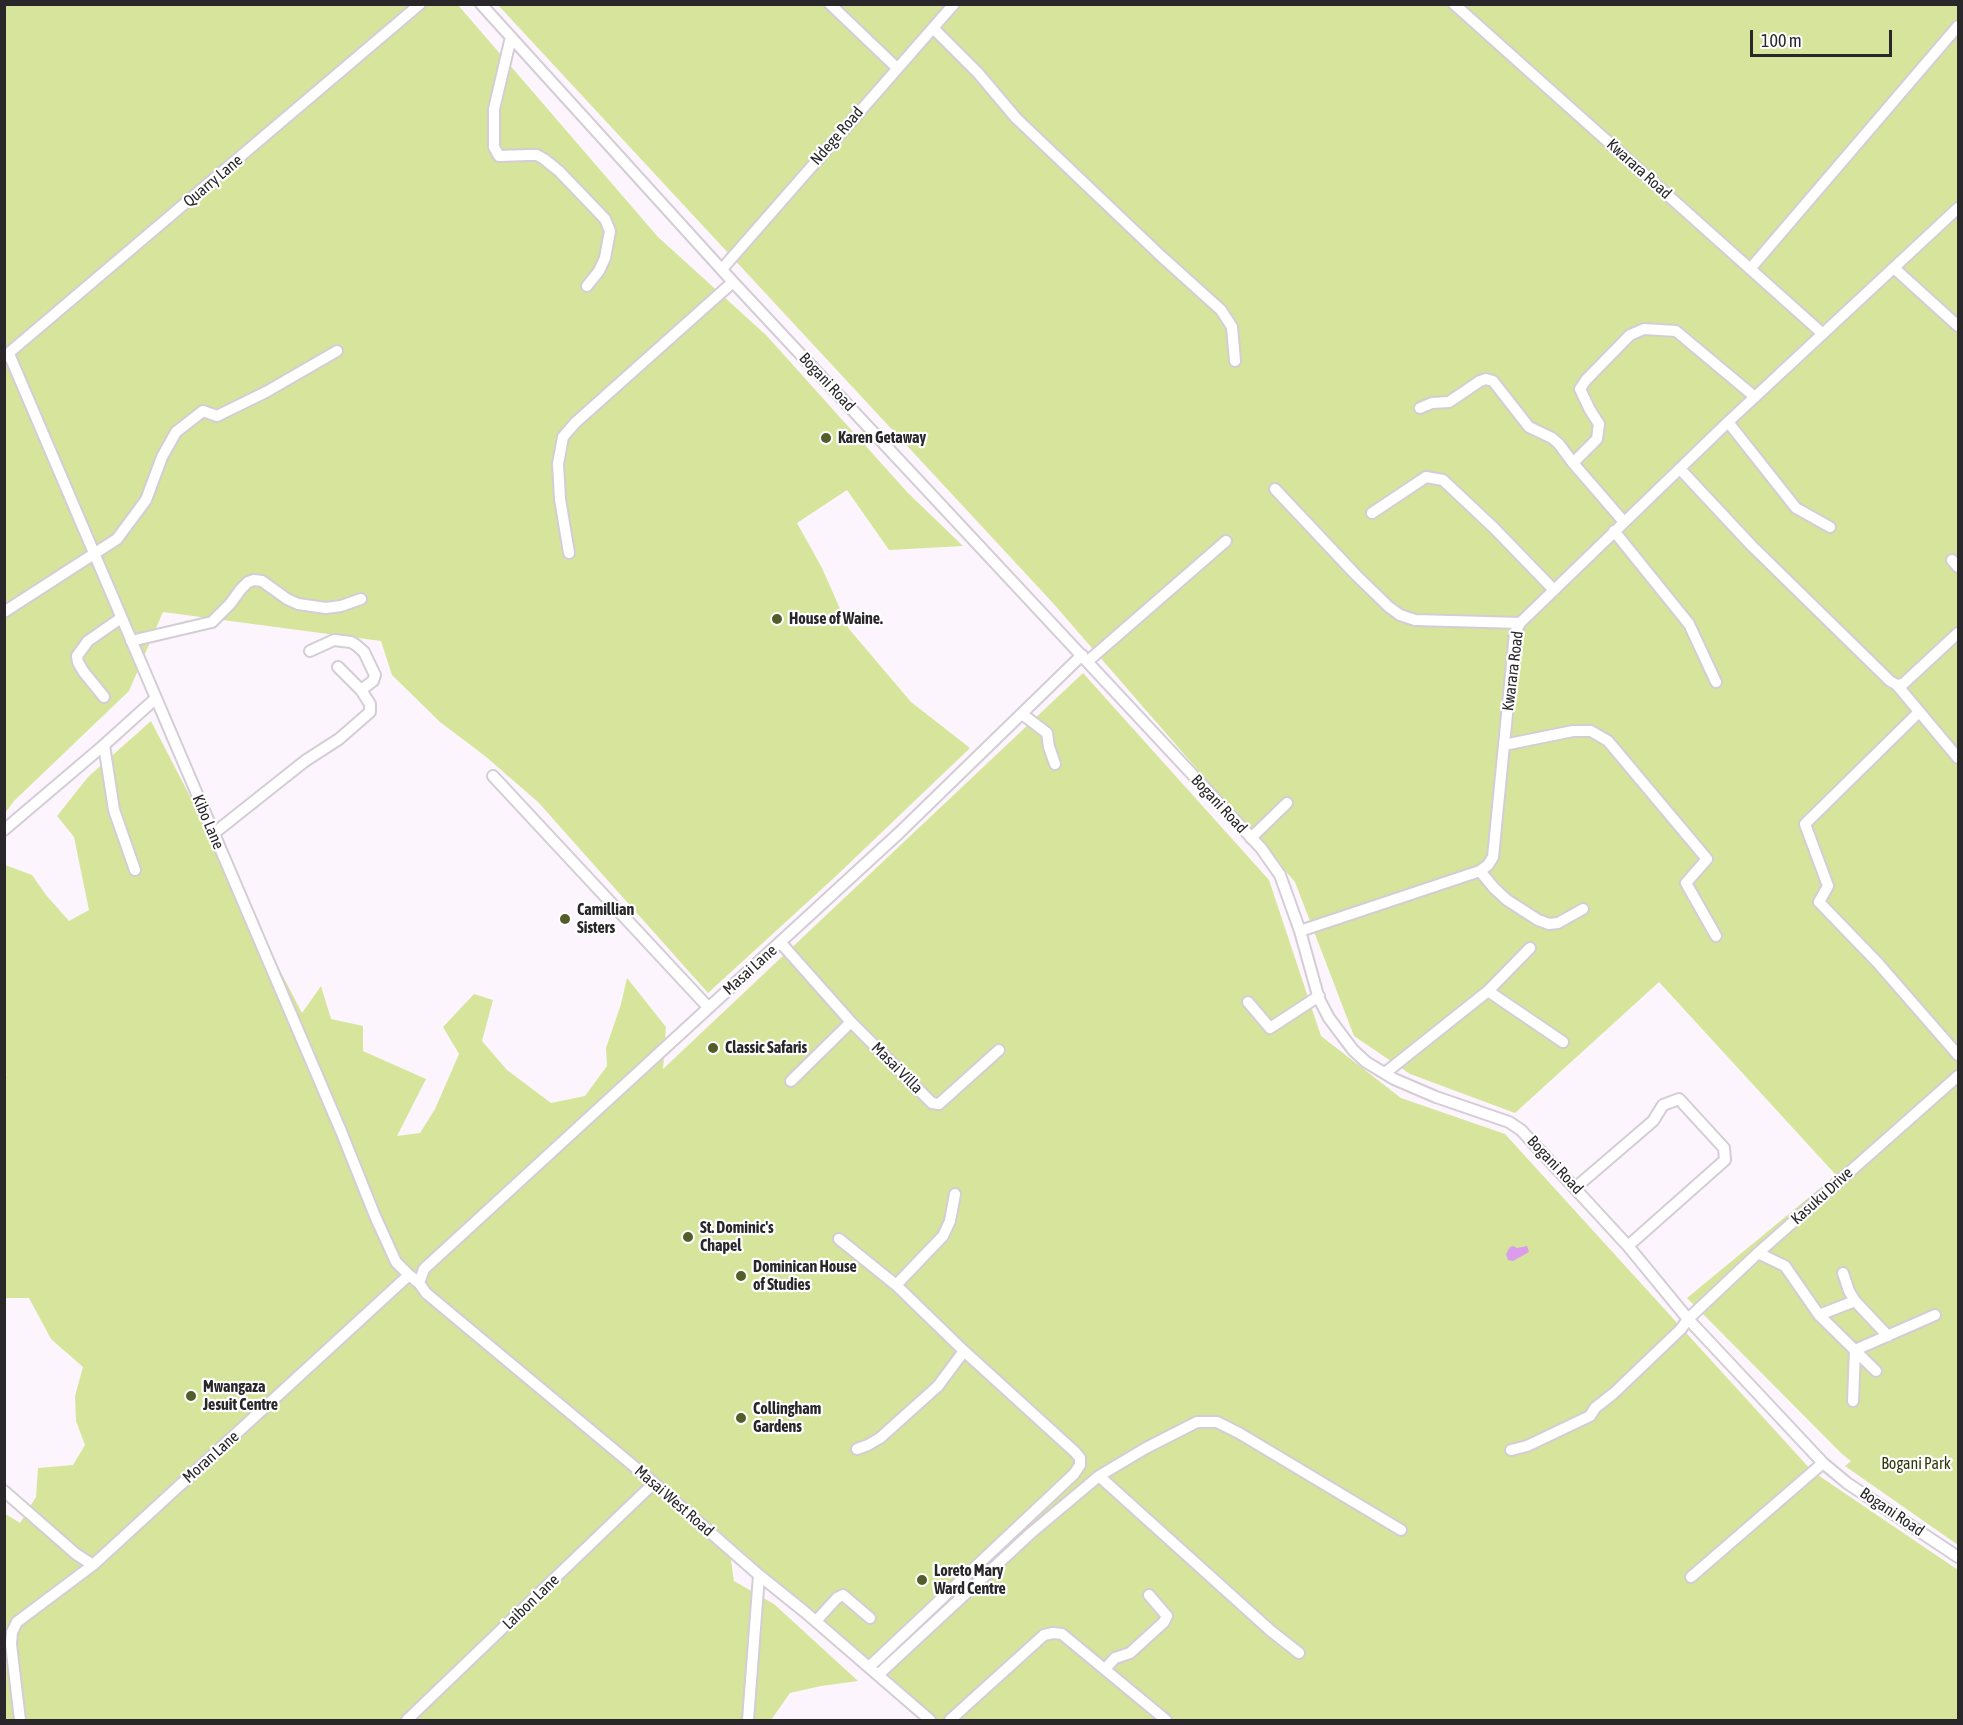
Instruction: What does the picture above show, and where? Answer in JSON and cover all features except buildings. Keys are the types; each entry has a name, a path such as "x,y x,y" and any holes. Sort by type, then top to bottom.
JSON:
{"street":[{"name":"Quarry Lane","path":"7,356 420,4"},
{"name":"Bogani Road","path":"481,4 733,282 1251,838 1280,875 1300,931 1319,996 1329,1018 1341,1036 1366,1062 1385,1073 1436,1097 1515,1126 1533,1141 1628,1246 1688,1319 1823,1463 1847,1483 1959,1557"},
{"path":"830,4 897,68"},
{"name":"Ndege Road","path":"722,269 954,4"},
{"name":"Kwarara Road","path":"1454,4 1823,334"},
{"path":"1750,269 1959,26"},
{"path":"933,28 978,72 1016,118 1221,310 1232,327 1236,361"},
{"path":"511,38 494,109 494,147 499,156 537,155 544,159 559,171 605,219 610,231 605,258 599,271 586,286"},
{"name":"Kwarara Road","path":"1480,871 1493,857 1515,633 1520,622 1728,422 1959,208"},
{"path":"1894,268 1959,326"},
{"path":"568,553 560,499 558,464 563,437 575,423 733,282"},
{"path":"1573,464 1597,439 1599,424 1580,389 1630,335 1644,329 1676,331 1755,397"},
{"path":"4,612 117,539 146,500 162,457 176,432 203,411 218,416 266,392 337,351"},
{"name":"Kibo Lane","path":"7,356 53,454 93,554 341,1131 375,1216 396,1262 419,1283"},
{"path":"1420,408 1432,403 1449,402 1480,381 1486,379 1493,381 1529,427 1559,444 1573,464 1624,522"},
{"path":"1728,422 1796,508 1830,527"},
{"path":"1680,468 1752,546 1890,681 1897,685 1959,758"},
{"path":"1372,513 1426,477 1443,480 1494,528 1553,589"},
{"path":"1275,489 1356,575 1400,615 1415,620 1520,622"},
{"path":"1614,531 1689,624 1716,682"},
{"name":"Masai Lane","path":"419,1283 424,1269 907,825 1022,714 1085,658 1226,541"},
{"path":"130,640 212,622 248,582 254,580 262,581 286,599 298,604 326,608 361,599"},
{"path":"104,697 83,671 77,656 88,641 121,618"},
{"path":"1897,685 1903,684 1959,633"},
{"path":"310,651 334,640 357,645 364,652 375,675 373,681 361,690"},
{"path":"213,834 306,761 339,739 370,712 370,704 361,690 338,667"},
{"path":"4,830 155,699"},
{"path":"1919,712 1805,824 1828,886 1819,902 1877,962 1959,1055"},
{"path":"1022,714 1047,733 1055,764"},
{"path":"1504,745 1573,730 1591,731 1608,741 1707,859 1686,883 1716,936"},
{"path":"104,745 114,810 135,870"},
{"path":"493,776 708,1007"},
{"path":"1251,838 1287,803"},
{"path":"1300,931 1480,871 1507,900 1538,920 1549,924 1558,923 1583,909"},
{"name":"Masai Villa","path":"780,942 851,1022 932,1103 939,1104 999,1050"},
{"path":"1385,1073 1488,991 1530,948"},
{"path":"1488,991 1563,1042"},
{"path":"1248,1002 1269,1028 1319,996"},
{"path":"791,1081 851,1022"},
{"name":"Kasuku Drive","path":"1511,1450 1527,1446 1590,1416 1595,1408 1614,1393 1758,1253 1959,1076"},
{"path":"1575,1188 1653,1121 1663,1105 1679,1099 1724,1148 1725,1160 1628,1246"},
{"path":"896,1285 943,1236 950,1221 955,1194"},
{"path":"840,1239 896,1285 1080,1458 1080,1465 1074,1474 869,1667"},
{"path":"1758,1253 1785,1266 1820,1315 1876,1371"},
{"path":"1844,1273 1849,1291 1855,1301 1888,1336"},
{"name":"Moran Lane","path":"4,1627 17,1622 93,1565 409,1275"},
{"name":"Masai West Road","path":"419,1283 426,1293 879,1674 930,1720"},
{"path":"1820,1315 1855,1301"},
{"path":"1855,1350 1935,1315"},
{"path":"1853,1401 1855,1350"},
{"path":"857,1449 868,1446 880,1438 938,1386 964,1351"},
{"path":"879,1674 1031,1533 1099,1476 1197,1422 1217,1422 1239,1433 1401,1530"},
{"path":"1691,1577 1823,1463"},
{"path":"1099,1476 1271,1631 1299,1653"},
{"name":"Laibon Lane","path":"407,1720 654,1484"},
{"path":"4,1491 76,1554 93,1565"},
{"path":"748,1720 759,1575"},
{"path":"816,1621 837,1598 843,1595 870,1618"},
{"path":"1105,1669 1114,1658 1130,1653 1164,1622 1167,1616 1149,1595"},
{"path":"17,1622 12,1632 11,1644 20,1720"},
{"path":"950,1720 1044,1635 1053,1633 1062,1634 1166,1720"}],"green space":[{"path":"5,5 458,5 658,237 766,335 908,493 963,546 889,550 847,490 797,523 822,568 849,629 911,702 970,748 835,877 708,993 538,802 485,756 440,722 392,675 381,641 163,612 129,691 14,801 5,813"},
{"name":"Bogani Park","path":"498,5 1958,5 1958,1545 1845,1466 1851,1461 1687,1298 1836,1175 1659,982 1515,1113 1410,1074 1354,1036 1295,882 1052,602"},
{"path":"1083,673 1269,880 1321,1036 1401,1098 1505,1134 1812,1471 1958,1570 1958,1720 926,1720 729,1547 734,1581 774,1604 858,1681 790,1693 771,1720 5,1720 4,1513 20,1523 36,1497 38,1468 73,1465 85,1445 76,1421 75,1396 83,1367 51,1339 29,1298 5,1298 4,1076 7,1074 4,1073 5,865 32,875 69,921 89,910 74,837 57,816 88,777 151,721 302,1013 321,986 331,1019 363,1026 363,1051 426,1079 397,1136 420,1133 435,1109 459,1054 443,1027 474,994 493,1000 482,1041 507,1070 551,1103 585,1096 607,1066 606,1048 627,978 666,1027 663,1069"}],"shaded area":[{"path":"1513,1246 1517,1248 1527,1246 1529,1252 1513,1261 1508,1260 1506,1254"}],"place":[{"name":"Karen Getaway","path":"826,438"},
{"name":"House of Waine.","path":"777,619"},
{"name":"Camillian Sisters","path":"565,919"},
{"name":"Classic Safaris","path":"713,1048"},
{"name":"St. Dominic's Chapel","path":"688,1237"},
{"name":"Dominican House of Studies","path":"741,1276"},
{"name":"Mwangaza Jesuit Centre","path":"191,1396"},
{"name":"Collingham Gardens","path":"741,1418"},
{"name":"Loreto Mary Ward Centre","path":"922,1580"}]}
